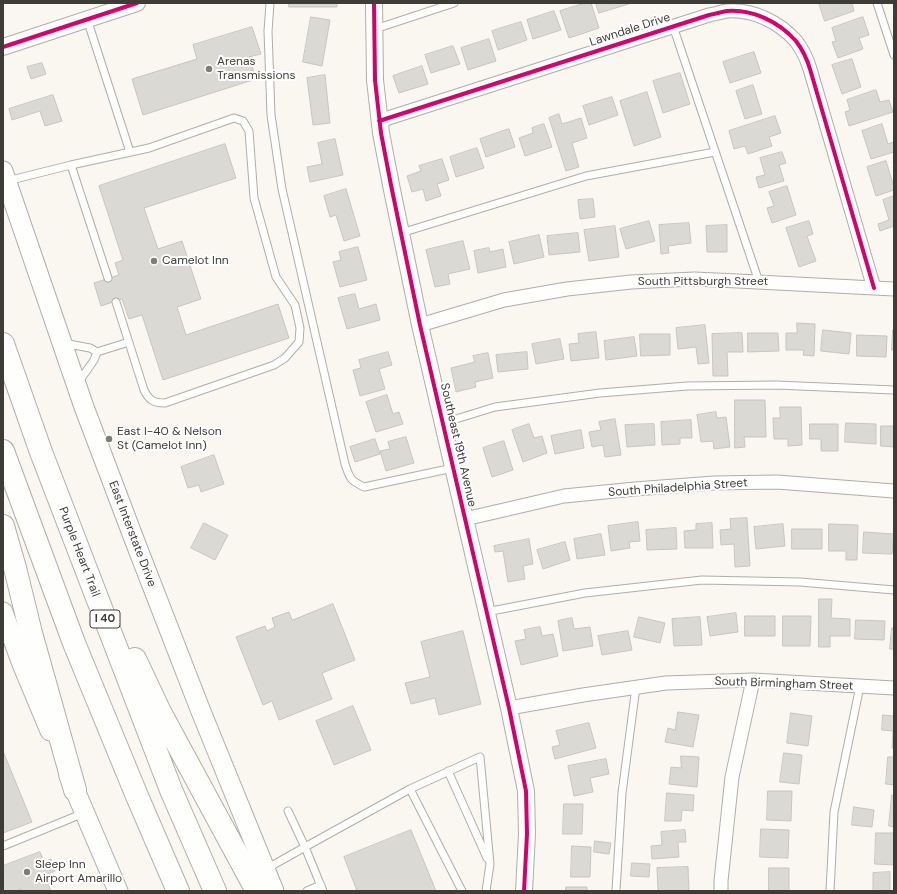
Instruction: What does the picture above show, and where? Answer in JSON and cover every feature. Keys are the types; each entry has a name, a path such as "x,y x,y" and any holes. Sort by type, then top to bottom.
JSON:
{"highway":[{"name":"Purple Heart Trail","path":"3,344 41,452 168,782 215,891"},
{"path":"3,451 74,644 178,891"},
{"path":"41,452 64,485 112,608 160,712 258,891"},
{"path":"3,526 33,641 75,790"}],"main road":[{"name":"East Interstate Drive","path":"5,176 76,384 142,561 274,891"},
{"path":"3,612 22,664 118,891"}],"street":[{"path":"3,47 137,3"},
{"name":"Southeast 19th Avenue","path":"374,3 375,80 385,155 420,325 526,791 527,834 524,891"},
{"name":"Lawndale Drive","path":"380,121 709,15 728,11 747,12 766,18 782,28 796,42 806,58 874,288"},
{"name":"South Pittsburgh Street","path":"420,325 504,300 567,289 630,282 694,279 894,289"},
{"name":"South Philadelphia Street","path":"465,519 564,496 714,483 777,482 894,491"},
{"path":"721,891 732,777 753,680"},
{"name":"South Birmingham Street","path":"508,708 666,683 753,680 894,688"}],"lane":[{"path":"270,3 268,31 271,115 282,189 349,476 354,482 364,487 453,468"},
{"path":"375,29 454,3"},
{"path":"877,3 894,55"},
{"path":"87,19 130,152"},
{"path":"673,26 759,282"},
{"path":"5,176 71,165 149,148 234,118 243,121 249,130 254,198 276,277 295,305 300,328 298,342 285,358 274,365 165,402 157,403 152,400 144,390 116,302"},
{"path":"401,234 586,176 715,152"},
{"path":"71,165 108,278"},
{"path":"62,342 90,348 97,352 129,342"},
{"path":"76,384 90,367 97,352"},
{"path":"443,423 494,407 600,393 687,386 776,385 894,390"},
{"path":"486,612 585,593 702,580 800,582 894,590"},
{"path":"830,891 834,812 860,686"},
{"path":"616,891 622,793 636,687"},
{"path":"266,870 410,789 480,757 490,864 486,891"},
{"path":"448,771 490,864"},
{"path":"410,789 462,891"},
{"path":"288,811 322,888 307,891"},
{"path":"3,846 85,813"}],"building":[{"path":"289,3 337,3 337,7 289,7"},
{"path":"585,3 591,3 599,28 569,38 560,11"},
{"path":"596,3 628,3 629,4 599,13"},
{"path":"819,3 852,3 854,11 825,21"},
{"path":"554,11 561,30 533,39 527,20"},
{"path":"311,17 330,20 322,66 303,62"},
{"path":"863,17 869,35 859,38 863,49 838,58 832,42 836,41 832,28"},
{"path":"521,22 527,40 498,50 492,31"},
{"name":"Arenas Transmissions","path":"252,27 261,54 249,57 256,79 143,115 132,79 197,59 193,45"},
{"path":"489,39 496,61 468,70 461,48"},
{"path":"453,46 460,64 431,73 425,55"},
{"path":"754,52 761,73 730,83 723,62"},
{"path":"852,59 861,87 842,94 832,65"},
{"path":"42,63 46,74 31,79 27,67"},
{"path":"422,66 428,84 399,93 393,76"},
{"path":"680,73 690,104 663,113 653,81"},
{"path":"325,75 330,123 313,125 307,78"},
{"path":"753,85 762,114 745,119 736,91"},
{"path":"876,90 880,102 889,100 893,112 849,126 845,112 850,110 847,100"},
{"path":"647,92 661,137 634,146 620,101"},
{"path":"53,95 62,121 45,126 40,111 12,120 9,109"},
{"path":"612,97 618,115 589,125 583,106"},
{"path":"559,114 562,124 581,118 587,138 572,143 579,167 566,171 549,118"},
{"path":"775,116 781,133 769,137 772,146 748,154 745,146 734,149 729,131"},
{"path":"544,124 552,147 525,156 519,138 533,133 532,128"},
{"path":"882,124 888,144 894,142 894,152 871,159 862,131"},
{"path":"509,129 515,147 486,157 480,139"},
{"path":"335,139 343,175 310,182 307,167 322,164 318,143"},
{"name":"Camelot Inn","path":"225,144 236,178 144,208 158,249 182,241 201,299 177,307 186,335 278,304 289,338 163,380 142,315 129,319 122,299 101,306 94,283 119,275 115,263 123,260 99,186"},
{"path":"477,148 484,168 456,177 450,157"},
{"path":"782,152 786,163 779,165 784,181 759,188 756,177 765,175 760,158"},
{"path":"442,159 449,180 437,184 441,196 426,201 423,189 412,192 407,176 421,171 419,166"},
{"path":"886,161 894,190 876,196 867,167"},
{"path":"787,186 796,215 772,223 767,208 774,206 769,192"},
{"path":"346,189 360,236 344,241 336,215 330,217 324,196"},
{"path":"894,196 894,226 880,231 878,224 889,220 883,200"},
{"path":"593,199 595,217 580,219 578,200"},
{"path":"649,221 655,241 626,249 620,229"},
{"path":"809,221 813,234 807,236 816,261 799,267 786,228"},
{"path":"689,223 691,243 668,246 669,253 661,254 659,225"},
{"path":"727,225 727,252 707,252 706,226"},
{"path":"615,226 619,257 589,261 584,230"},
{"path":"578,233 580,252 549,255 547,236"},
{"path":"539,235 544,257 514,264 509,242"},
{"path":"463,241 470,269 448,274 450,284 435,287 426,250"},
{"path":"358,247 367,280 340,287 333,262 341,260 339,252"},
{"path":"489,248 490,252 503,249 506,267 478,273 474,251"},
{"path":"355,294 359,309 376,304 380,320 347,329 338,298"},
{"path":"797,323 815,324 814,356 803,355 804,350 786,350 786,333 797,333"},
{"path":"705,325 709,363 698,364 696,347 678,349 676,328"},
{"path":"823,330 851,333 849,354 821,351"},
{"path":"893,330 894,350 892,350"},
{"path":"596,332 599,358 571,361 569,344 579,343 578,334"},
{"path":"742,333 743,352 727,352 728,376 713,376 712,334"},
{"path":"748,333 778,333 779,351 748,352"},
{"path":"640,334 670,334 670,355 641,356"},
{"path":"857,335 887,336 886,357 857,356"},
{"path":"634,337 637,356 606,360 604,341"},
{"path":"560,339 564,359 536,364 532,344"},
{"path":"388,352 392,365 379,369 385,389 360,396 353,370 361,368 359,360"},
{"path":"527,352 528,369 498,372 496,355"},
{"path":"488,353 493,378 475,382 476,387 456,392 451,368 475,362 473,356"},
{"path":"387,395 393,414 399,412 403,424 376,432 366,402"},
{"path":"735,400 765,400 766,437 744,437 745,447 735,448"},
{"path":"780,407 801,407 802,445 788,446 788,439 774,439 773,418 780,418"},
{"path":"716,412 717,418 726,417 730,447 714,449 713,441 701,442 697,415"},
{"path":"615,419 621,455 605,457 603,445 592,447 589,432 601,430 599,422"},
{"path":"691,420 692,438 680,438 680,444 662,445 661,422"},
{"path":"846,423 876,424 876,444 845,442"},
{"path":"529,424 534,438 542,436 547,453 523,462 512,430"},
{"path":"654,424 655,445 627,447 625,425"},
{"path":"810,424 838,424 838,451 821,451 821,439 810,439"},
{"path":"881,426 894,426 894,447 881,446"},
{"path":"581,430 584,448 555,454 551,436"},
{"path":"406,437 414,463 386,471 380,451 390,449 388,442"},
{"path":"375,439 380,454 355,462 350,447"},
{"path":"504,441 513,470 492,477 483,448"},
{"path":"214,455 224,484 201,492 199,485 188,488 181,467"},
{"path":"747,518 750,566 735,567 734,544 721,545 720,530 731,529 730,519"},
{"path":"638,522 640,541 629,542 630,548 611,551 608,526"},
{"path":"204,523 228,535 215,560 191,548"},
{"path":"712,523 713,548 685,548 684,531 696,530 696,524"},
{"path":"783,524 785,546 756,549 754,527"},
{"path":"829,524 858,525 857,560 846,560 846,551 829,551"},
{"path":"676,528 677,549 647,550 646,530"},
{"path":"792,529 822,529 822,549 792,549"},
{"path":"864,532 894,534 892,554 863,553"},
{"path":"601,534 605,555 577,559 574,539"},
{"path":"529,539 533,564 523,566 525,579 508,582 503,551 495,552 494,546"},
{"path":"565,542 570,560 543,569 537,550"},
{"path":"819,599 832,599 831,618 850,619 850,636 830,636 830,647 819,647"},
{"path":"333,604 355,660 322,673 332,699 279,720 272,701 263,705 236,637 265,626 267,631 275,627 272,618 289,612 292,620"},
{"path":"736,613 738,632 710,636 707,617"},
{"path":"745,616 775,616 775,636 745,636"},
{"path":"783,616 811,616 810,646 783,646"},
{"path":"639,617 665,623 660,643 634,637"},
{"path":"700,617 702,645 674,646 672,619"},
{"path":"572,618 574,629 590,627 593,646 563,651 558,621"},
{"path":"856,620 885,621 884,640 855,639"},
{"path":"540,627 542,636 553,634 558,656 521,665 515,641 526,639 524,630"},
{"path":"892,628 894,628 894,649 890,649"},
{"path":"463,631 481,704 439,715 435,698 411,704 405,683 430,677 421,642"},
{"path":"628,631 632,650 602,655 598,636"},
{"path":"353,706 371,750 334,765 316,721"},
{"path":"678,712 699,715 693,747 665,742 668,728 675,730"},
{"path":"791,713 812,716 808,746 787,743"},
{"path":"883,715 894,716 894,749 892,748 893,731 882,730"},
{"path":"589,723 596,748 555,759 552,747 560,745 556,731"},
{"path":"3,751 32,822 3,833"},
{"path":"784,753 802,755 799,784 780,782"},
{"path":"681,756 699,757 697,787 669,784 671,767 681,768"},
{"path":"888,757 894,757 894,785 886,784"},
{"path":"606,759 609,774 590,778 593,792 574,796 568,766"},
{"path":"768,791 792,791 791,821 767,820"},
{"path":"667,793 694,795 693,811 682,810 681,821 665,821"},
{"path":"892,795 894,796 894,827 889,826"},
{"path":"564,804 583,804 582,834 563,834"},
{"path":"854,807 874,810 872,827 852,825"},
{"path":"761,829 789,830 788,858 760,857"},
{"path":"411,830 436,891 357,891 344,857"},
{"path":"685,830 686,842 678,842 679,857 652,859 651,846 662,845 661,832"},
{"path":"876,833 894,833 894,865 875,864"},
{"path":"595,841 611,843 609,854 594,852"},
{"path":"572,846 591,847 590,877 571,877"},
{"name":"Sleep Inn Airport Amarillo","path":"40,852 44,862 51,859 55,871 47,874 51,883 48,884 51,891 22,891 21,889 16,891 3,891 3,866"},
{"path":"632,863 650,864 649,877 631,876"},
{"path":"688,867 689,891 658,891 657,868"},
{"path":"769,868 789,868 789,891 769,891"},
{"path":"890,872 890,891 873,891 873,873"},
{"path":"566,887 587,887 587,891 566,891"}],"cycle path":[{"path":"3,47 137,3"},
{"path":"374,3 375,80 381,133 391,185 420,325 509,708 526,791 527,834 524,891"},
{"path":"379,121 709,15 727,11 737,11 746,12 765,18 789,34 796,41 806,58 874,288"}],"place":[{"name":"Arenas Transmissions","path":"209,69"},
{"name":"Camelot Inn","path":"154,261"},
{"name":"East I-40 & Nelson St (Camelot Inn)","path":"109,439"},
{"name":"Sleep Inn Airport Amarillo","path":"27,872"}]}
